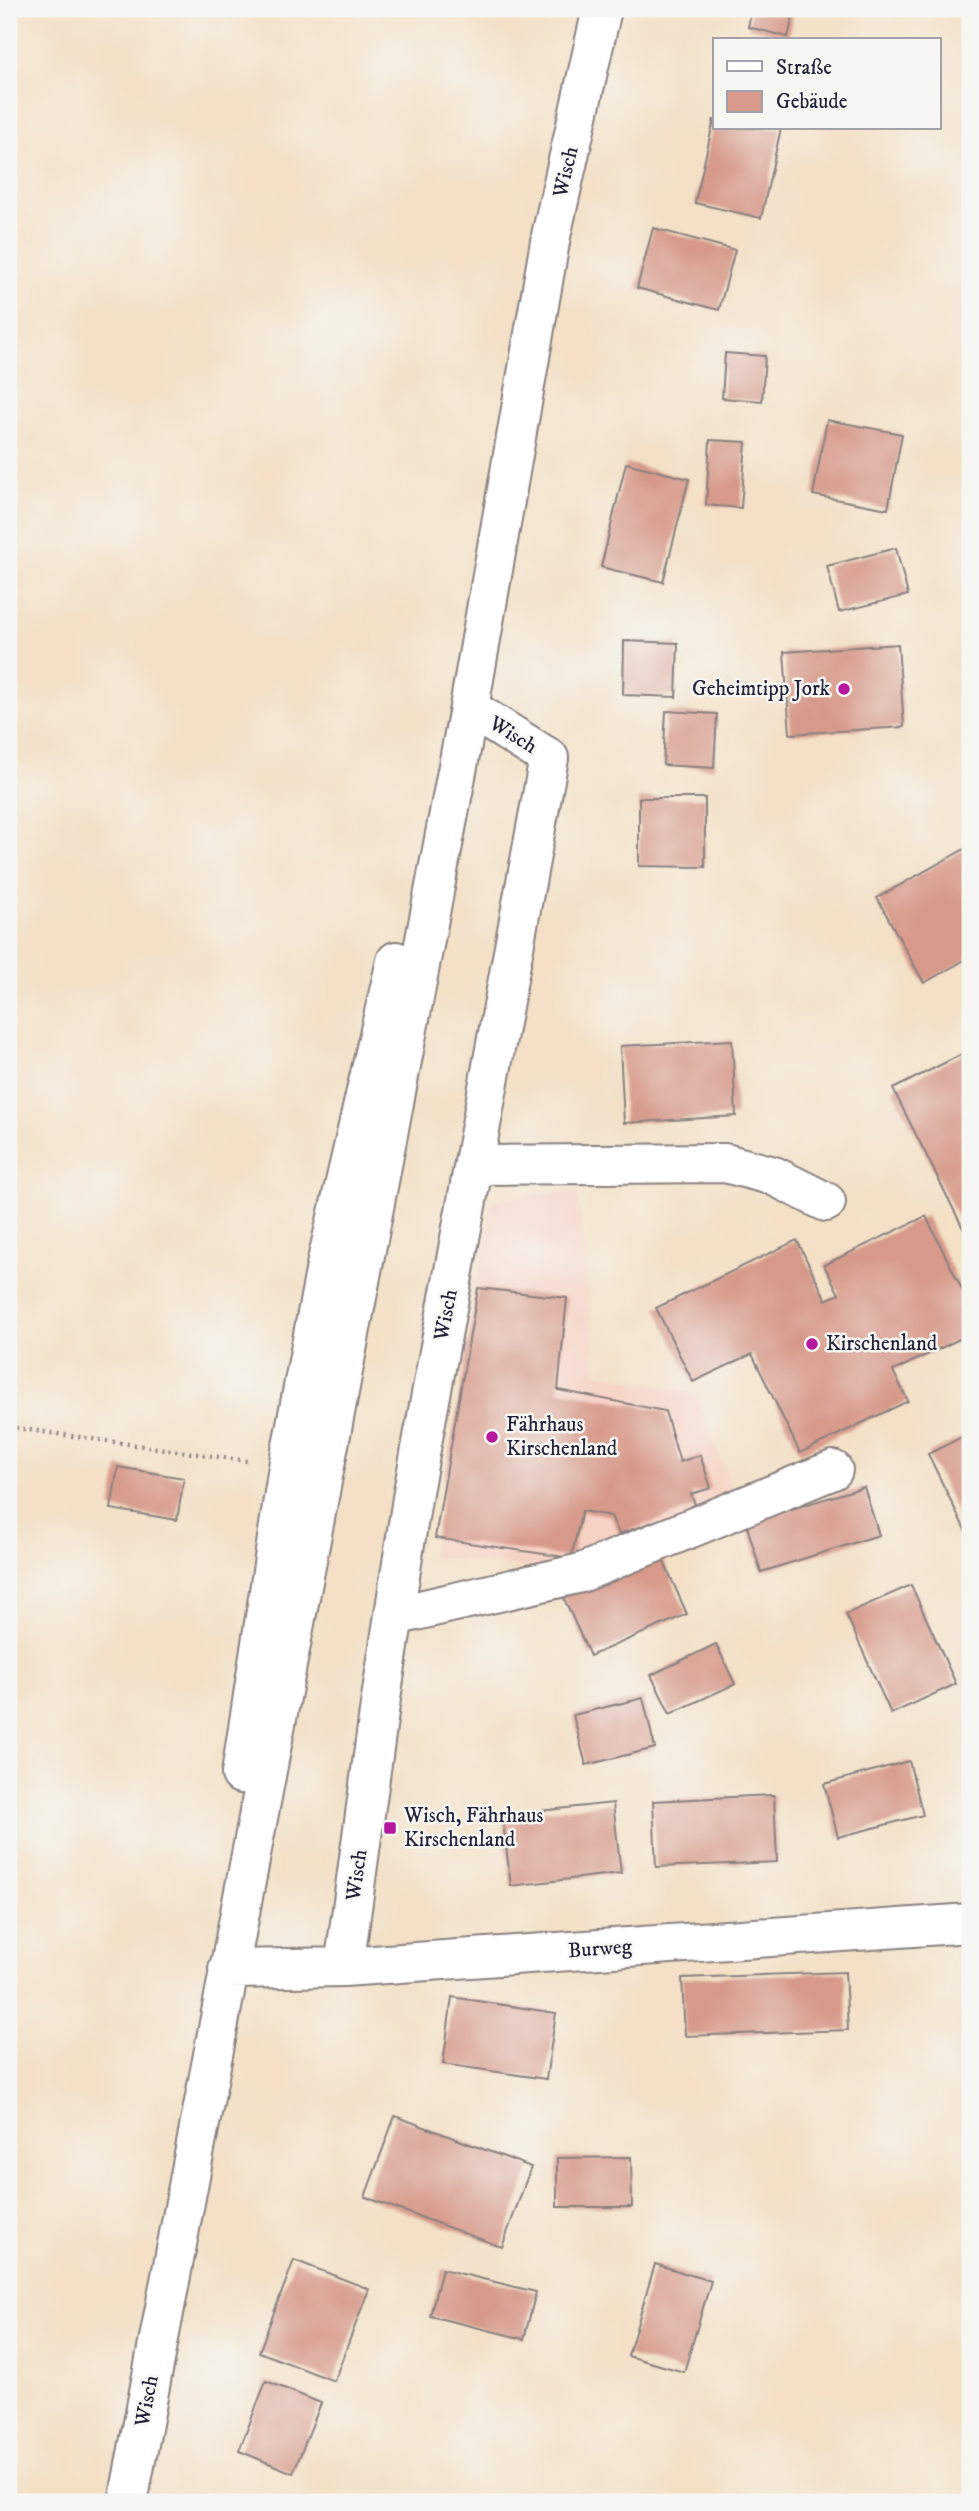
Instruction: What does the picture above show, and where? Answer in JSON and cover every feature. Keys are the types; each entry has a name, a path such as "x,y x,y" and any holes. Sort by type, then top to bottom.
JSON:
{"street":[{"name":"Wisch","path":"128,2502 449,816 551,236 602,9"},
{"name":"Wisch","path":"344,1967 413,1492 549,758 469,708"},
{"name":"Wisch","path":"237,1929 229,1847 288,1467 327,1261 409,903 449,816"},
{"path":"474,1165 725,1163 775,1176 826,1202"},
{"path":"394,1616 580,1573 832,1471"},
{"name":"Burweg","path":"229,1969 344,1967 970,1923"}],"path":[{"path":"9,1427 288,1467"}],"shaded area":[{"path":"577,1189 596,1372 694,1393 740,1507 581,1573 431,1558 491,1201"}],"building":[{"path":"752,9 795,9 788,37 748,27"},
{"path":"713,123 713,130 781,130 761,218 695,203"},
{"path":"653,228 735,250 719,310 637,288"},
{"path":"725,353 765,356 762,401 722,398"},
{"path":"827,420 902,434 888,509 813,495"},
{"path":"710,440 746,442 741,508 706,505"},
{"path":"626,463 689,479 663,582 601,567"},
{"path":"896,548 908,595 839,612 827,566"},
{"path":"624,641 678,643 676,697 623,695"},
{"name":"Geheimtipp Jork","path":"898,644 904,727 790,734 784,652"},
{"path":"666,711 717,714 714,768 663,765"},
{"path":"639,798 705,798 705,867 639,866"},
{"path":"970,846 970,957 924,983 877,898"},
{"path":"732,1040 736,1116 624,1123 620,1046"},
{"path":"970,1050 970,1242 893,1089"},
{"name":"Kirschenland","path":"926,1216 970,1306 970,1334 893,1371 908,1401 800,1453 752,1354 693,1382 656,1308 797,1240 826,1300 839,1294 824,1265"},
{"path":"478,1288 567,1298 558,1390 665,1411 680,1462 700,1455 711,1488 691,1494 696,1507 619,1534 611,1516 582,1511 571,1558 435,1538"},
{"path":"970,1433 970,1540 928,1454"},
{"path":"118,1467 184,1478 177,1520 111,1509"},
{"path":"864,1487 879,1535 761,1572 746,1523"},
{"path":"659,1551 687,1614 590,1656 562,1594"},
{"path":"911,1585 956,1684 891,1714 846,1614"},
{"path":"716,1644 735,1684 670,1714 651,1675"},
{"path":"643,1698 655,1748 586,1765 573,1715"},
{"path":"909,1761 923,1815 838,1837 824,1784"},
{"path":"774,1795 777,1862 656,1867 653,1801"},
{"path":"613,1803 621,1873 511,1886 502,1815"},
{"path":"845,1972 848,2030 685,2036 682,1978"},
{"path":"452,1997 556,2013 546,2079 443,2064"},
{"path":"395,2116 531,2167 502,2247 365,2197"},
{"path":"631,2157 632,2207 557,2207 557,2158"},
{"path":"294,2260 369,2289 334,2381 259,2352"},
{"path":"655,2264 711,2281 684,2372 628,2356"},
{"path":"442,2269 536,2292 524,2339 430,2316"},
{"path":"266,2381 321,2403 293,2473 239,2451"}],"place":[{"name":"Geheimtipp Jork","path":"844,689"},
{"name":"Kirschenland","path":"812,1344"},
{"name":"Fährhaus Kirschenland","path":"492,1437"},
{"name":"Wisch, Fährhaus Kirschenland","path":"390,1828"}]}
